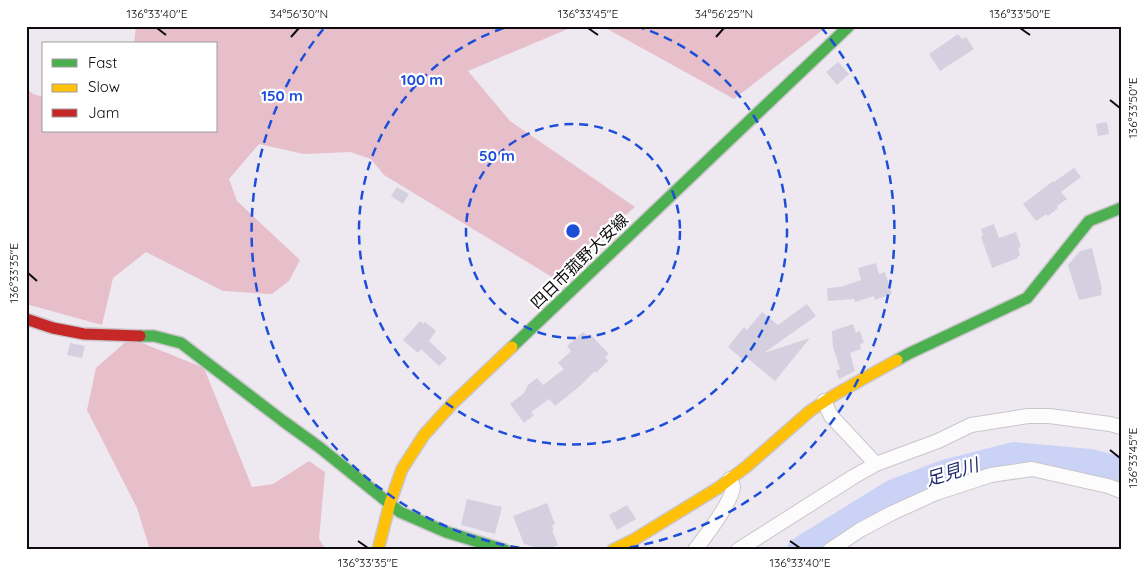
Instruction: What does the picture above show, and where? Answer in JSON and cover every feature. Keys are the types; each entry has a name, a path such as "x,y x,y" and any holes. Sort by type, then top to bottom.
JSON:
{"street":[{"name":"四日市菰野大安線","path":"378,550 390,503 402,469 424,435 452,404 849,26"},
{"path":"613,550 718,488 824,401 910,352 1027,298 1089,221 1121,208"},
{"path":"26,319 54,328 84,334 154,336 181,343 400,512 446,532 505,550"},
{"path":"824,401 832,416 876,464"},
{"path":"738,550 876,464 938,441 971,425 1028,416 1049,416 1121,427"},
{"path":"830,550 892,512 936,493 991,475 1032,469 1108,486 1121,491"},
{"path":"695,550 715,523 730,496 733,486 730,479"}],"shaded area":[{"path":"136,26 575,26 468,71 510,121 635,207 552,277 384,175 371,159 350,152 304,154 259,144 229,179 237,201 300,260 289,281 272,294 223,291 146,252 113,278 102,325 26,304 26,88 33,94 42,96 42,132 218,132 218,42 134,42"},
{"path":"602,26 828,26 734,99"},
{"path":"130,338 204,368 252,487 273,484 309,461 325,472 319,539 326,550 150,550 137,508 87,410 96,368"}],"building":[{"path":"958,34 962,39 966,37 974,49 940,71 929,54"},
{"path":"838,62 849,74 837,85 826,72"},
{"path":"1107,122 1109,134 1098,136 1096,124"},
{"path":"1074,168 1081,177 1061,192 1067,199 1048,216 1046,214 1036,221 1023,204"},
{"path":"397,187 409,194 403,204 391,196"},
{"path":"994,224 999,238 1016,232 1021,247 1018,248 1020,255 1018,258 992,268 981,237 983,236 981,229"},
{"path":"1092,248 1102,295 1079,300 1068,265 1080,251"},
{"path":"876,263 879,274 885,272 892,294 875,300 874,296 855,302 854,299 828,301 827,288 840,287 861,280 858,268"},
{"path":"807,304 816,316 764,353 810,338 775,381 745,356 742,359 728,347 744,327 747,330 762,312 778,325"},
{"path":"420,321 423,324 425,322 436,331 429,341 447,358 439,366 421,349 418,353 403,340"},
{"path":"853,324 856,333 860,331 864,343 860,344 861,349 850,353 855,371 839,379 836,371 840,369 833,347 832,331"},
{"path":"583,332 588,336 590,334 609,354 605,357 608,361 555,406 549,399 531,412 534,415 524,423 510,404 524,393 528,385 537,378 543,385 564,369 558,363 571,351 567,346"},
{"path":"70,343 85,346 82,358 67,355"},
{"path":"467,499 502,507 495,534 461,525"},
{"path":"547,503 555,524 552,525 554,530 552,530 558,545 545,550 524,544 513,516"},
{"path":"627,505 636,519 617,530 609,515"}],"waterway":[{"name":"足見川","path":"800,550 892,493 947,472 1014,455 1090,462 1121,470"}],"traffic: fast":[{"path":"512,347 849,26"},
{"path":"897,360 1027,298 1089,221 1121,208"},
{"path":"140,336 154,336 181,343 319,447 400,512 446,532 505,550"}],"traffic: slow":[{"path":"378,550 390,503 402,469 424,435 452,404 512,347"},
{"path":"613,550 635,539 718,488 746,467 810,411 836,394 897,360"}],"traffic: jam":[{"path":"26,319 53,328 84,334 140,336"}]}
